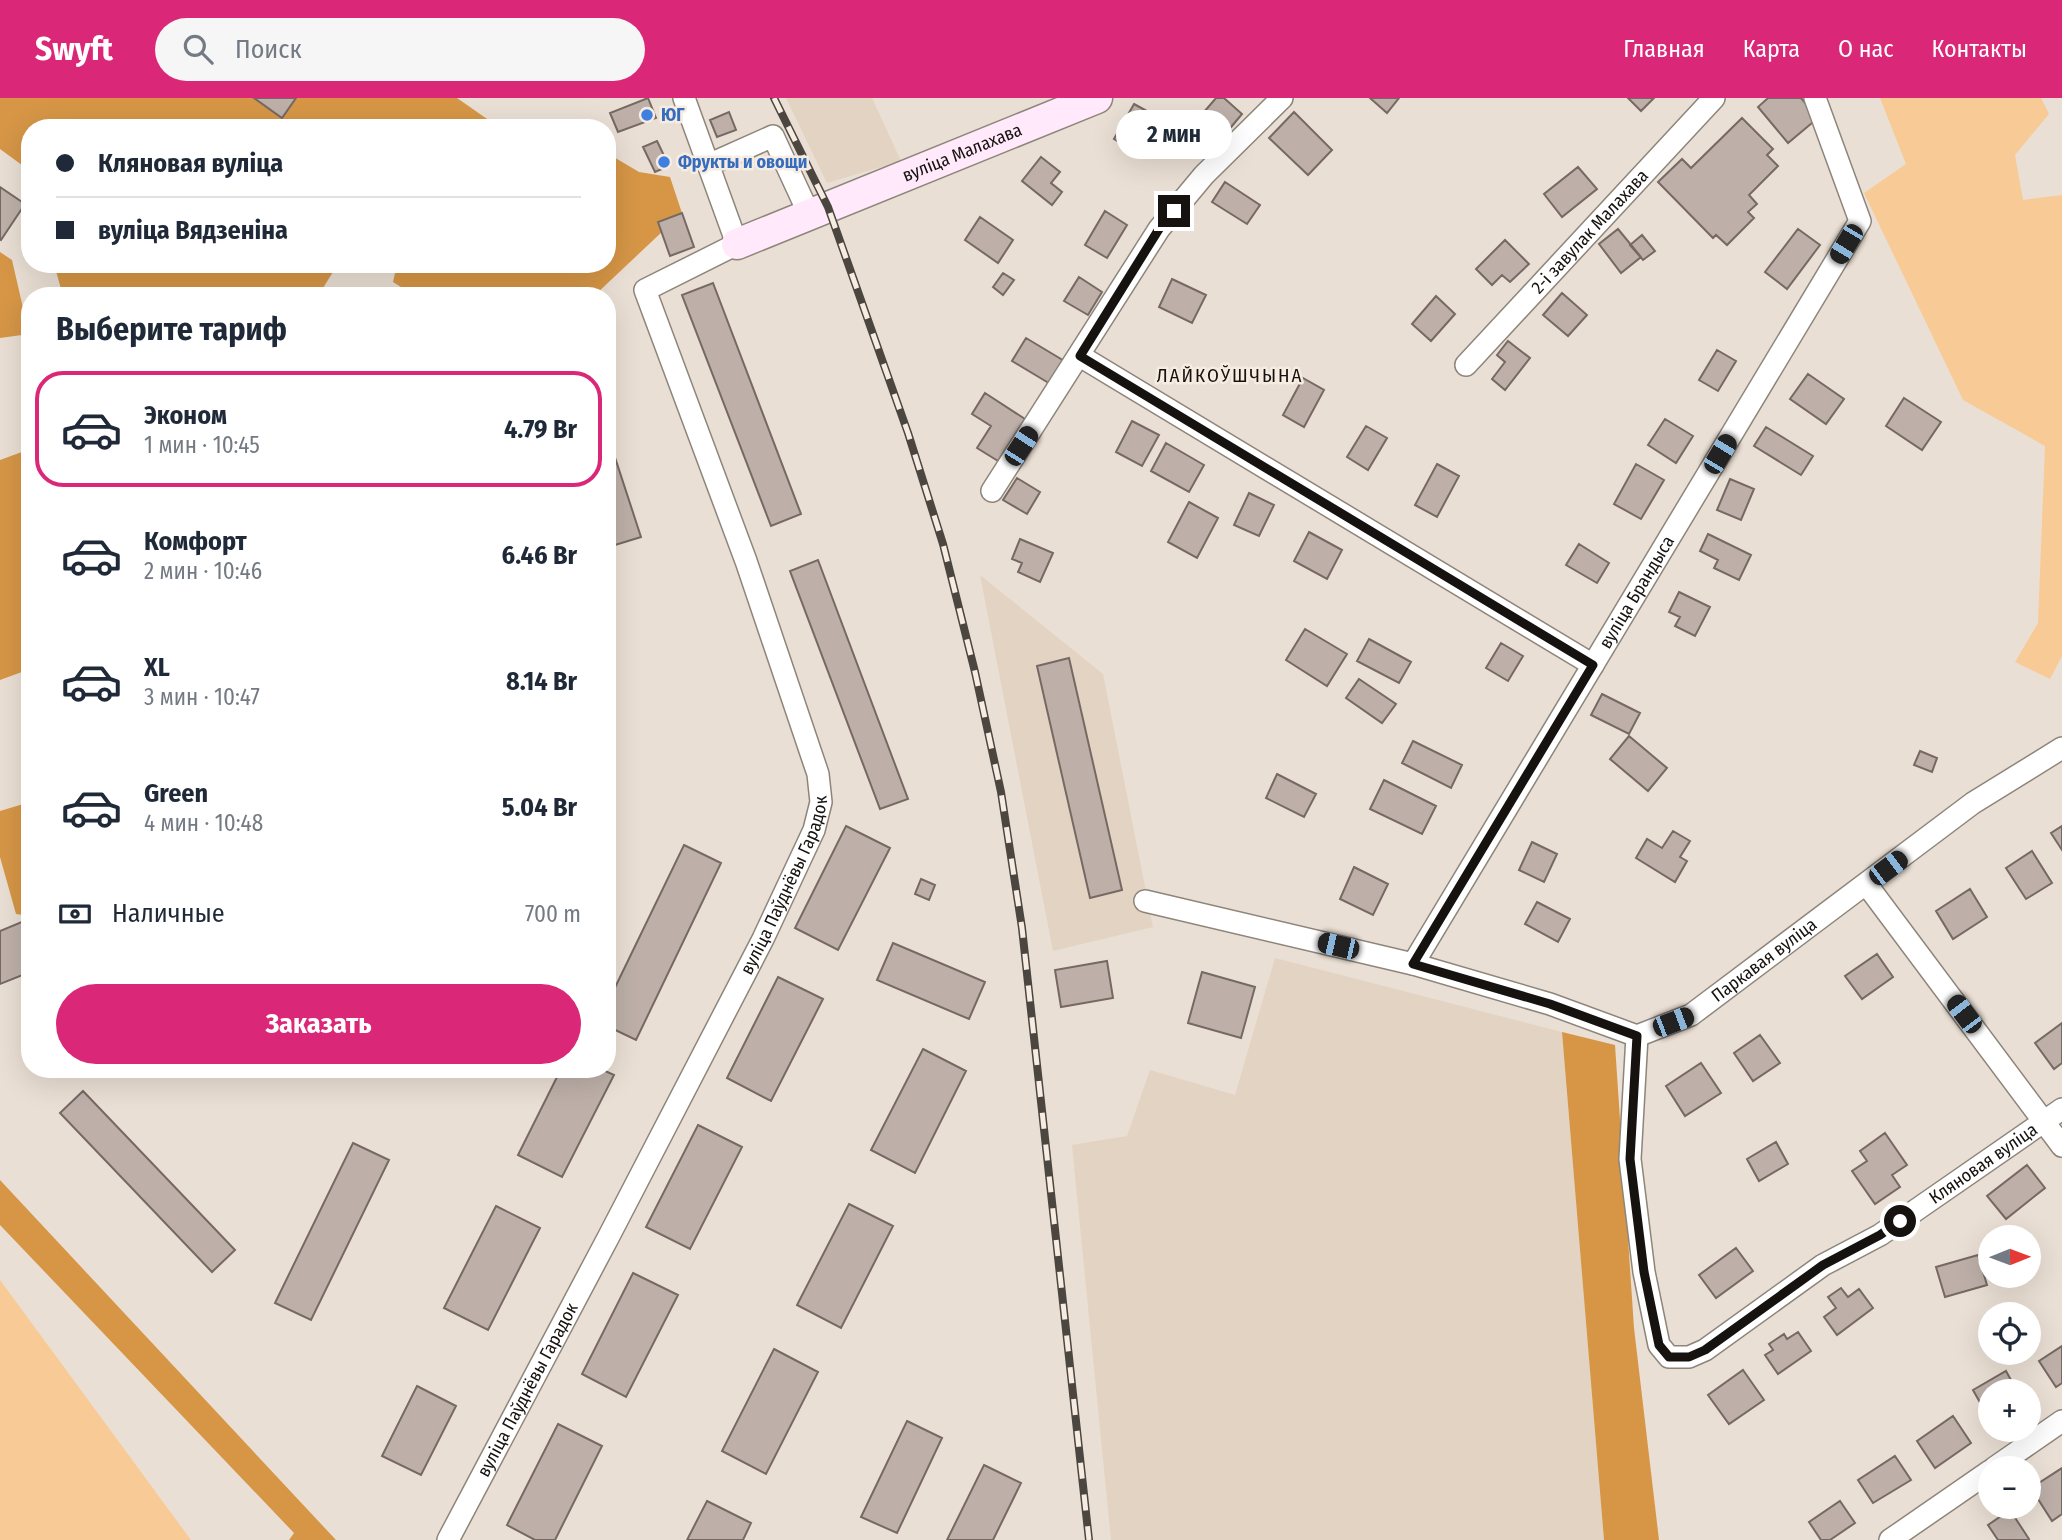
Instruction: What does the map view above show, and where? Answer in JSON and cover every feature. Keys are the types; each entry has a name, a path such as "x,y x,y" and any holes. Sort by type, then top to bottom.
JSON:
{"street":[{"path":"684,98 737,244"},
{"name":"вуліца Малахава","path":"818,211 1097,98"},
{"path":"992,491 1159,229 1204,175 1282,98"},
{"name":"2-і завулак Малахава","path":"1466,365 1714,98"},
{"name":"вуліца Брандыса","path":"1413,964 1860,220 1815,98"},
{"path":"708,165 773,136 818,211"},
{"name":"вуліца Паўднёвы Гарадок","path":"448,1540 763,939 814,830 821,802 818,774 746,561 645,290 737,244 818,211"},
{"path":"1080,356 1593,665"},
{"name":"Паркавая вуліца","path":"1637,1036 1691,1015 1973,803 2062,748"},
{"path":"1867,885 2054,1115 2062,1146"},
{"path":"1145,901 1413,964 1550,1004 1637,1036"},
{"name":"Кляновая вуліца","path":"1637,1036 1630,1159 1644,1272 1659,1345 1669,1357 1689,1357 1705,1350 1823,1265 1880,1235 2054,1115"},
{"path":"2012,1456 2062,1421"},
{"path":"1890,1540 1978,1480"}],"shaded area":[{"path":"0,98 457,98 487,119 21,119 21,164 0,149"},
{"path":"786,98 872,98 901,161 827,183"},
{"path":"1880,98 2041,98 2049,114 2015,155 2023,200 2062,195 2062,656 2050,679 2015,662 2038,623 2045,446 1963,400 1864,193 1906,164"},
{"path":"616,158 639,172 670,177 682,213 604,287 401,287 393,282 395,273 616,273"},
{"path":"0,252 12,260 21,299 21,335 0,338"},
{"path":"57,273 332,273 324,287 60,287"},
{"path":"21,452 21,672 0,680 0,460"},
{"path":"980,575 1103,674 1153,927 1053,951"},
{"path":"21,805 21,915 16,914 0,857 0,811"},
{"path":"1275,958 1562,1032 1604,1540 1111,1540 1072,1145 1127,1136 1150,1070 1235,1095"},
{"path":"1562,1032 1615,1045 1634,1328 1659,1540 1604,1540"},
{"path":"0,1180 336,1540 289,1540 294,1533 0,1225"},
{"path":"0,1280 191,1540 0,1540"}],"building":[{"path":"254,98 296,98 282,118"},
{"path":"648,98 656,118 618,132 616,119 613,119 610,113"},
{"path":"1216,98 1224,98 1242,114 1227,132 1204,112"},
{"path":"1370,98 1399,98 1387,113"},
{"path":"1628,98 1654,98 1641,111"},
{"path":"1768,98 1801,98 1818,118 1788,143 1758,107"},
{"path":"1134,104 1165,121 1144,157 1114,139"},
{"path":"729,112 736,130 717,137 710,120"},
{"path":"1294,112 1332,150 1308,175 1269,138"},
{"path":"1742,118 1773,149 1767,155 1778,166 1749,195 1757,204 1748,212 1754,218 1727,245 1716,235 1713,238 1658,182 1682,159 1691,168"},
{"path":"657,141 669,166 655,172 643,147"},
{"path":"1041,157 1060,172 1051,183 1062,192 1052,205 1022,181"},
{"path":"1578,167 1597,189 1562,217 1544,194"},
{"path":"1225,182 1260,205 1247,224 1212,202"},
{"path":"0,187 21,201 21,210 0,239"},
{"path":"1105,211 1127,225 1107,258 1085,245"},
{"path":"682,213 694,247 670,256 658,222"},
{"path":"980,217 1013,240 998,263 965,240"},
{"path":"1618,229 1641,257 1621,273 1599,244"},
{"path":"1798,229 1820,245 1787,289 1765,272"},
{"path":"1642,235 1655,251 1643,260 1630,245"},
{"path":"1505,240 1529,264 1510,282 1502,275 1492,285 1476,269"},
{"path":"1003,273 1014,280 1003,295 993,287"},
{"path":"1079,277 1102,292 1088,315 1064,301"},
{"path":"1172,279 1206,295 1192,323 1159,307"},
{"path":"713,283 801,514 771,526 682,295"},
{"path":"1562,293 1587,315 1568,336 1543,315"},
{"path":"1436,296 1455,314 1431,341 1412,324"},
{"path":"1026,338 1066,362 1052,385 1012,361"},
{"path":"1508,341 1530,358 1505,390 1492,379 1505,362 1497,355"},
{"path":"1717,350 1736,361 1718,391 1699,380"},
{"path":"1808,374 1844,399 1826,424 1790,399"},
{"path":"1303,378 1324,390 1304,427 1283,415"},
{"path":"985,393 1025,419 998,461 977,448 991,426 972,414"},
{"path":"1904,398 1941,422 1922,450 1886,426"},
{"path":"1665,419 1693,436 1676,463 1648,445"},
{"path":"1132,421 1159,435 1142,466 1116,452"},
{"path":"1366,426 1387,438 1368,470 1347,457"},
{"path":"1766,427 1813,456 1801,475 1754,446"},
{"path":"1166,443 1204,465 1189,492 1151,471"},
{"path":"616,461 641,537 616,545"},
{"path":"1437,464 1459,476 1437,517 1415,505"},
{"path":"1636,464 1664,480 1641,519 1614,504"},
{"path":"1017,478 1040,492 1027,514 1003,500"},
{"path":"1730,479 1754,489 1741,520 1717,510"},
{"path":"1249,493 1274,505 1259,536 1234,525"},
{"path":"1189,502 1218,518 1197,558 1168,542"},
{"path":"1309,532 1342,550 1327,579 1294,561"},
{"path":"1708,534 1751,555 1739,580 1714,568 1718,560 1700,551"},
{"path":"1020,539 1053,553 1040,582 1018,572 1022,563 1012,559"},
{"path":"1579,544 1609,563 1597,583 1566,565"},
{"path":"818,560 908,799 880,809 790,571"},
{"path":"1679,592 1710,607 1695,636 1675,626 1680,617 1669,612"},
{"path":"1305,629 1347,654 1327,686 1286,660"},
{"path":"1369,639 1411,662 1399,683 1357,661"},
{"path":"1501,643 1523,656 1508,681 1486,668"},
{"path":"1069,658 1122,890 1090,898 1037,666"},
{"path":"1359,679 1396,704 1382,723 1346,698"},
{"path":"1602,694 1640,713 1629,734 1591,715"},
{"path":"1629,736 1667,768 1648,791 1610,759"},
{"path":"1413,741 1462,765 1451,788 1402,763"},
{"path":"1920,751 1937,758 1932,772 1914,765"},
{"path":"1277,774 1316,794 1304,817 1266,798"},
{"path":"1384,780 1436,806 1422,834 1370,809"},
{"path":"846,826 890,848 838,950 795,928"},
{"path":"2062,826 2062,850 2051,833"},
{"path":"1673,831 1690,841 1680,857 1687,861 1675,882 1636,858 1647,839 1662,848"},
{"path":"1532,842 1557,854 1544,882 1519,870"},
{"path":"684,845 721,863 636,1040 616,1030 616,985"},
{"path":"2032,851 2052,883 2026,899 2006,868"},
{"path":"1354,867 1388,884 1373,915 1340,899"},
{"path":"921,879 935,885 929,900 915,894"},
{"path":"1970,889 1987,917 1953,939 1936,911"},
{"path":"1537,902 1570,919 1558,942 1525,924"},
{"path":"21,922 21,976 0,984 0,931"},
{"path":"893,943 985,982 969,1019 877,980"},
{"path":"1877,954 1893,977 1862,999 1845,976"},
{"path":"1107,961 1113,998 1061,1007 1055,970"},
{"path":"1202,972 1255,987 1241,1038 1188,1023"},
{"path":"778,977 823,999 771,1101 727,1078"},
{"path":"2062,1023 2062,1063 2054,1069 2035,1043"},
{"path":"1760,1035 1780,1063 1753,1081 1734,1053"},
{"path":"923,1049 966,1071 915,1173 871,1150"},
{"path":"1701,1063 1721,1093 1685,1116 1666,1086"},
{"path":"556,1078 612,1078 562,1177 518,1155"},
{"path":"83,1091 235,1250 212,1272 60,1113"},
{"path":"698,1125 742,1147 690,1249 646,1227"},
{"path":"1885,1133 1907,1165 1892,1175 1900,1187 1875,1204 1852,1171 1867,1161 1860,1151"},
{"path":"1776,1142 1788,1164 1759,1181 1747,1159"},
{"path":"353,1143 389,1160 311,1320 275,1303"},
{"path":"2027,1165 2045,1188 2006,1219 1987,1196"},
{"path":"849,1204 893,1226 841,1328 797,1305"},
{"path":"496,1206 540,1228 488,1330 444,1308"},
{"path":"1736,1248 1753,1271 1716,1298 1699,1275"},
{"path":"1978,1255 1978,1288 1945,1297 1936,1267"},
{"path":"633,1273 678,1295 626,1397 582,1374"},
{"path":"1841,1288 1848,1297 1859,1289 1873,1308 1837,1335 1824,1317 1836,1308 1828,1297"},
{"path":"1798,1332 1811,1351 1778,1374 1765,1355 1773,1350 1769,1344 1784,1334 1787,1339"},
{"path":"2062,1346 2062,1383 2056,1387 2041,1364 2041,1360"},
{"path":"774,1349 818,1372 766,1474 722,1451"},
{"path":"1743,1370 1764,1400 1729,1424 1708,1395"},
{"path":"2006,1371 2010,1379 1992,1379"},
{"path":"417,1386 456,1406 421,1475 382,1456"},
{"path":"1953,1416 1971,1443 1935,1468 1917,1441"},
{"path":"907,1421 942,1438 897,1533 861,1517"},
{"path":"558,1424 602,1446 555,1540 535,1540 507,1525"},
{"path":"1895,1456 1911,1480 1873,1503 1858,1480"},
{"path":"984,1465 1021,1483 993,1540 947,1540"},
{"path":"2062,1468 2062,1514 2052,1521 2041,1504 2041,1482"},
{"path":"707,1501 751,1523 743,1540 687,1540"},
{"path":"1840,1501 1855,1523 1830,1540 1821,1540 1809,1522"},
{"path":"1997,1519 2016,1519 2029,1539 1998,1540 1988,1525"}],"railway":[{"path":"774,98 828,207 908,433 943,544 975,672 1001,792 1022,928 1089,1540"}],"place":[{"name":"ЮГ","path":"647,115"},
{"name":"Фрукты и овощи","path":"664,162"}],"district":[{"name":"ЛАЙКОЎШЧЫНА","path":"1230,375"}],"route":[{"path":"1174,211 1159,229 1080,356 1593,665 1413,964 1550,1004 1637,1036 1630,1159 1644,1272 1659,1345 1669,1357 1689,1357 1705,1350 1823,1265 1880,1235 1900,1221"}]}
